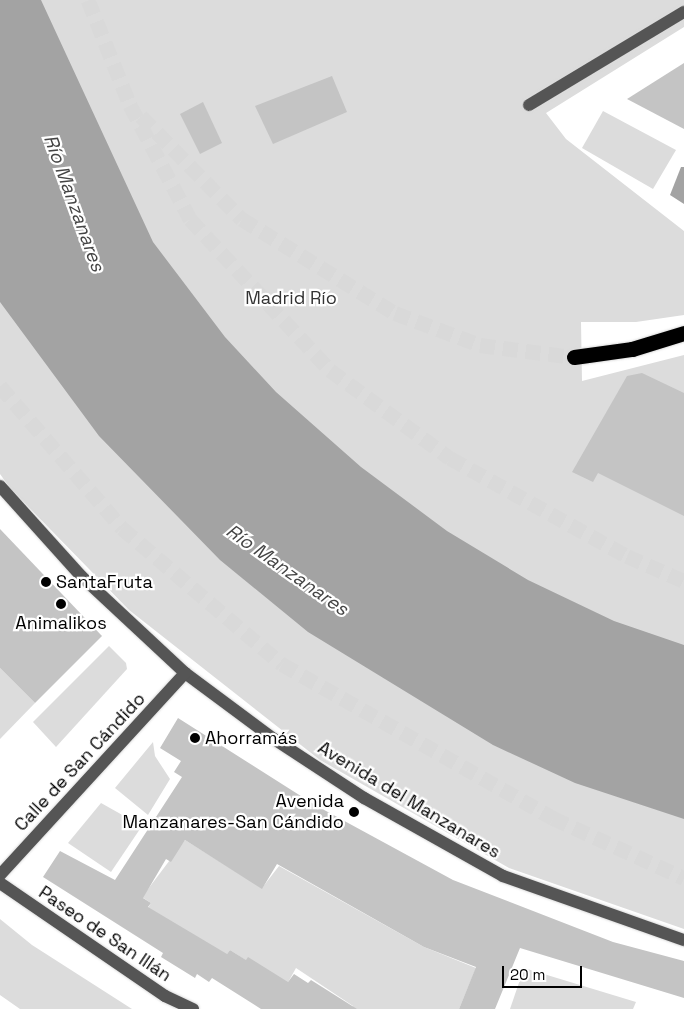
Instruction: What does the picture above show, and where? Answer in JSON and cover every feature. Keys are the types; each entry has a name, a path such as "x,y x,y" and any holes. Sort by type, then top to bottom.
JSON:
{"highway":[{"path":"574,357 632,349 684,333"}],"street":[{"path":"529,105 684,12"},
{"name":"Avenida del Manzanares","path":"0,486 81,576 186,673 364,798 503,876 684,940"},
{"name":"Calle de San Cándido","path":"0,875 186,673"},
{"name":"Paseo de San Illán","path":"0,883 165,996 193,1009"}],"green space":[{"name":"Madrid Río","path":"0,0 684,0 684,27 546,113 566,139 684,231 684,315 636,322 581,322 582,381 684,355 684,929 509,868 320,760 129,610 10,488 0,474"},
{"path":"603,111 676,150 653,189 582,148"},
{"path":"109,646 126,663 127,669 56,747 33,722"},
{"path":"0,668 35,703 0,739"},
{"path":"153,742 155,756 170,779 148,815 115,788"},
{"path":"101,803 142,826 111,872 68,843"},
{"path":"185,840 262,888 279,866 424,947 476,968 459,1009 351,1009 353,1006 296,968 286,986 230,950 225,957 148,908 151,903 142,897"},
{"path":"0,919 32,945 132,1009 20,1009 0,995"},
{"path":"524,968 636,1002 633,1009 510,1009"}],"water":[{"name":"Río Manzanares","path":"0,0 41,0 153,242 225,337 276,392 361,467 447,531 528,580 614,621 684,645 684,819 575,783 493,745 308,632 220,560 99,436 0,302"},
{"path":"681,167 684,167 684,204 670,195"}],"building":[{"path":"684,63 684,129 627,99"},
{"path":"332,76 347,112 273,144 255,106"},
{"path":"203,102 222,143 200,154 180,114"},
{"path":"642,373 684,393 684,516 598,473 593,482 572,472 627,376"},
{"path":"0,529 102,636 35,703 0,668"},
{"path":"178,718 315,805 453,880 613,942 684,961 684,998 520,948 495,1009 459,1009 476,967 424,947 277,864 262,889 185,840 171,862 166,859 143,898 151,903 148,907 227,954 230,950 246,960 248,957 288,982 294,974 308,983 311,980 357,1009 261,1009 212,978 209,982 197,974 195,978 161,957 163,953 43,877 60,851 115,880 182,777 174,772 181,761 160,748"}],"tunnel":[{"path":"88,0 130,105 190,219 330,370 450,458 627,556 684,581"},
{"path":"141,116 242,219 395,313 480,345 574,357"},
{"path":"0,386 122,528 282,664 553,818 684,878"}],"place":[{"name":"SantaFruta","path":"46,582"},
{"name":"Animalikos","path":"61,604"},
{"name":"Ahorramás","path":"195,738"},
{"name":"Avenida Manzanares-San Cándido","path":"354,812"}]}
